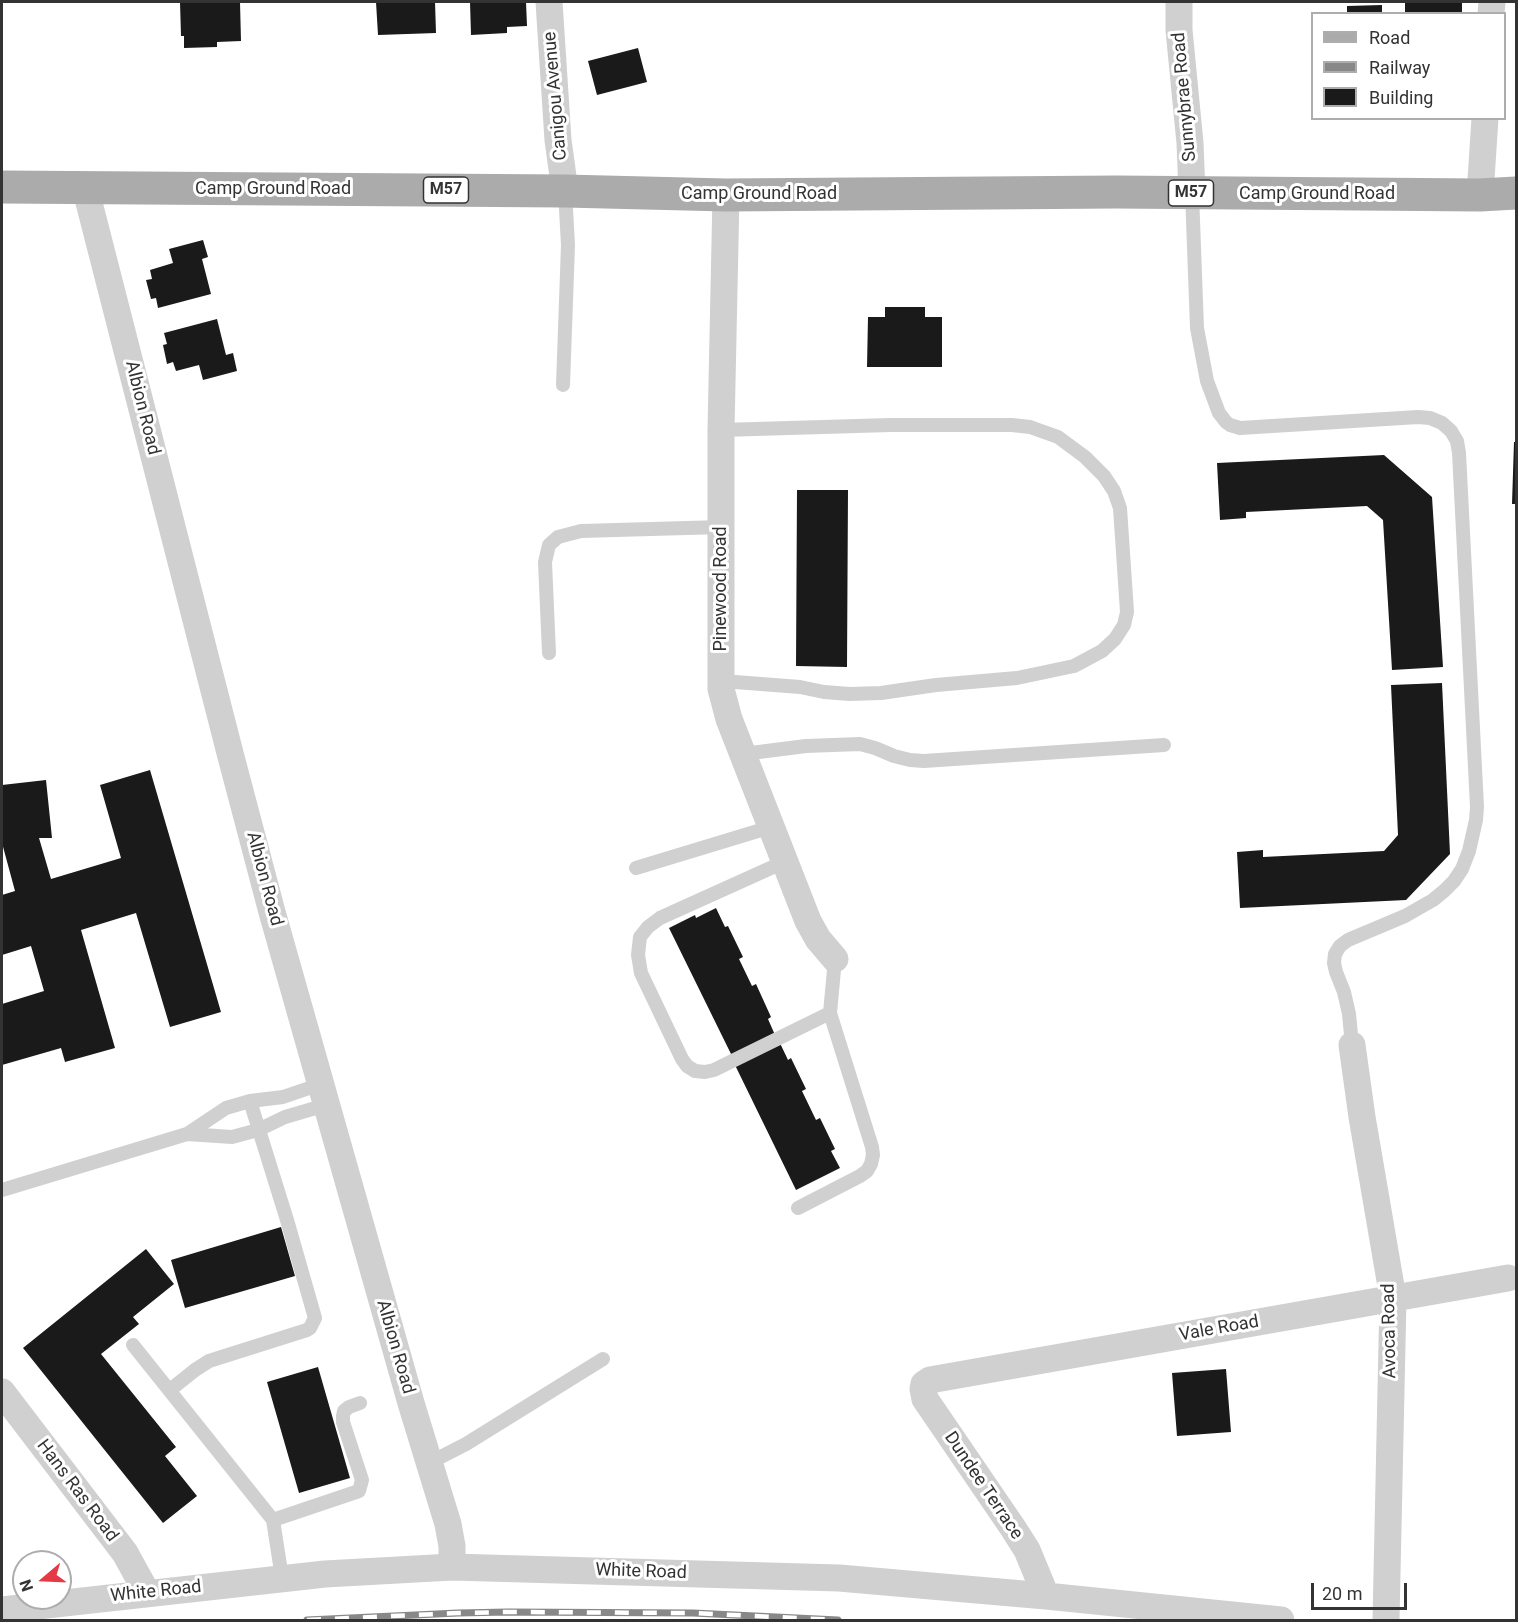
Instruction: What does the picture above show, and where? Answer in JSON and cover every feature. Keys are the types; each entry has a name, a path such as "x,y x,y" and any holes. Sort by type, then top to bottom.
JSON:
{"main road":[{"name":"Camp Ground Road","path":"2,188 565,191 726,195 1116,192 1480,195 1516,193"}],"street":[{"name":"Canigou Avenue","path":"549,2 558,140 565,191"},
{"name":"Sunnybrae Road","path":"1179,2 1179,30 1190,143 1192,193"},
{"path":"1480,195 1485,120"},
{"name":"Albion Road","path":"85,187 230,753 323,1094 448,1524 452,1546 452,1567"},
{"name":"Pinewood Road","path":"726,195 721,430 724,703 813,932 835,959"},
{"name":"Avoca Road","path":"1352,1045 1393,1298 1386,1620"},
{"name":"Vale Road","path":"930,1380 1508,1278"},
{"name":"Dundee Terrace","path":"930,1380 924,1384 925,1399 1027,1550 1046,1596"},
{"name":"Hans Ras Road","path":"2,1392 125,1553 147,1593"},
{"name":"White Road","path":"2,1610 282,1578 452,1567 839,1578 1281,1620"}],"lane":[{"path":"563,385 568,245 565,191"},
{"path":"1192,193 1202,361 1212,398 1226,422 1234,427 1254,428 1430,417 1451,431 1457,441 1476,820 1462,869 1444,891 1405,916 1348,940 1335,954 1336,972 1349,1014 1352,1045"},
{"path":"721,430 1012,424 1030,427 1058,437 1085,457 1104,476 1114,491 1120,508 1127,612 1120,632 1102,651 1074,666 1017,678 936,685 881,693 850,694 800,687 722,681"},
{"path":"549,653 545,562 549,545 558,537 581,531 722,527"},
{"path":"743,754 860,744 902,758 924,761 1164,745"},
{"path":"636,868 771,827"},
{"path":"784,862 660,918 648,927 640,937 638,955 641,973 682,1059 695,1071 714,1070 830,1013"},
{"path":"798,1208 860,1176 872,1164 872,1147 830,1013 835,959"},
{"path":"2,1190 187,1134 220,1111 250,1101 323,1094"},
{"path":"187,1134 232,1137 258,1130 287,1117 323,1094"},
{"path":"170,1390 209,1361 307,1330 315,1318 250,1101"},
{"path":"133,1345 273,1520 282,1578"},
{"path":"429,1463 466,1444 603,1359"},
{"path":"273,1520 359,1491 362,1480 343,1416 344,1411 349,1407 360,1403"}],"building":[{"path":"180,2 240,2 241,41 217,42 217,47 184,48 184,36 181,36"},
{"path":"376,2 435,2 436,33 378,35"},
{"path":"470,2 526,2 527,26 507,27 507,33 471,35"},
{"path":"1405,2 1462,2 1462,12 1405,12"},
{"path":"1382,5 1382,12 1347,12 1347,6"},
{"path":"638,48 647,82 597,95 588,61"},
{"path":"203,240 208,257 202,259 211,294 158,308 156,298 151,299 146,280 152,279 150,270 173,263 169,249"},
{"path":"885,307 925,307 925,317 942,317 942,367 867,367 868,317 885,317"},
{"path":"217,319 226,355 233,353 237,371 203,380 199,365 176,371 173,362 167,364 163,345 167,344 164,333"},
{"path":"1514,442 1516,442 1516,504 1512,504"},
{"path":"1384,455 1432,497 1443,667 1392,670 1383,520 1367,506 1246,512 1246,518 1220,520 1217,463"},
{"path":"797,490 848,490 847,667 796,666"},
{"path":"1442,683 1450,854 1406,900 1240,908 1237,852 1263,850 1263,857 1384,851 1398,835 1391,685"},
{"path":"150,770 221,1012 170,1027 136,913 81,930 115,1048 65,1062 61,1048 2,1065 2,1004 44,991 31,946 2,955 2,895 15,891 2,843 2,785 46,780 52,838 39,838 51,879 121,858 100,785"},
{"path":"716,908 725,927 728,926 743,957 739,959 752,986 756,984 771,1017 768,1019 775,1035 732,1056 669,928"},
{"path":"779,1041 788,1060 791,1058 806,1089 802,1091 816,1120 820,1118 835,1149 831,1151 840,1168 796,1190 734,1063"},
{"path":"281,1227 295,1276 185,1308 171,1260"},
{"path":"146,1249 174,1284 133,1317 139,1324 101,1354 176,1447 165,1456 197,1496 163,1523 23,1348"},
{"path":"318,1367 350,1478 299,1493 267,1382"},
{"path":"1226,1369 1231,1432 1177,1436 1172,1373"}],"railway":[{"path":"307,1620 508,1612 693,1613 838,1620"}]}
